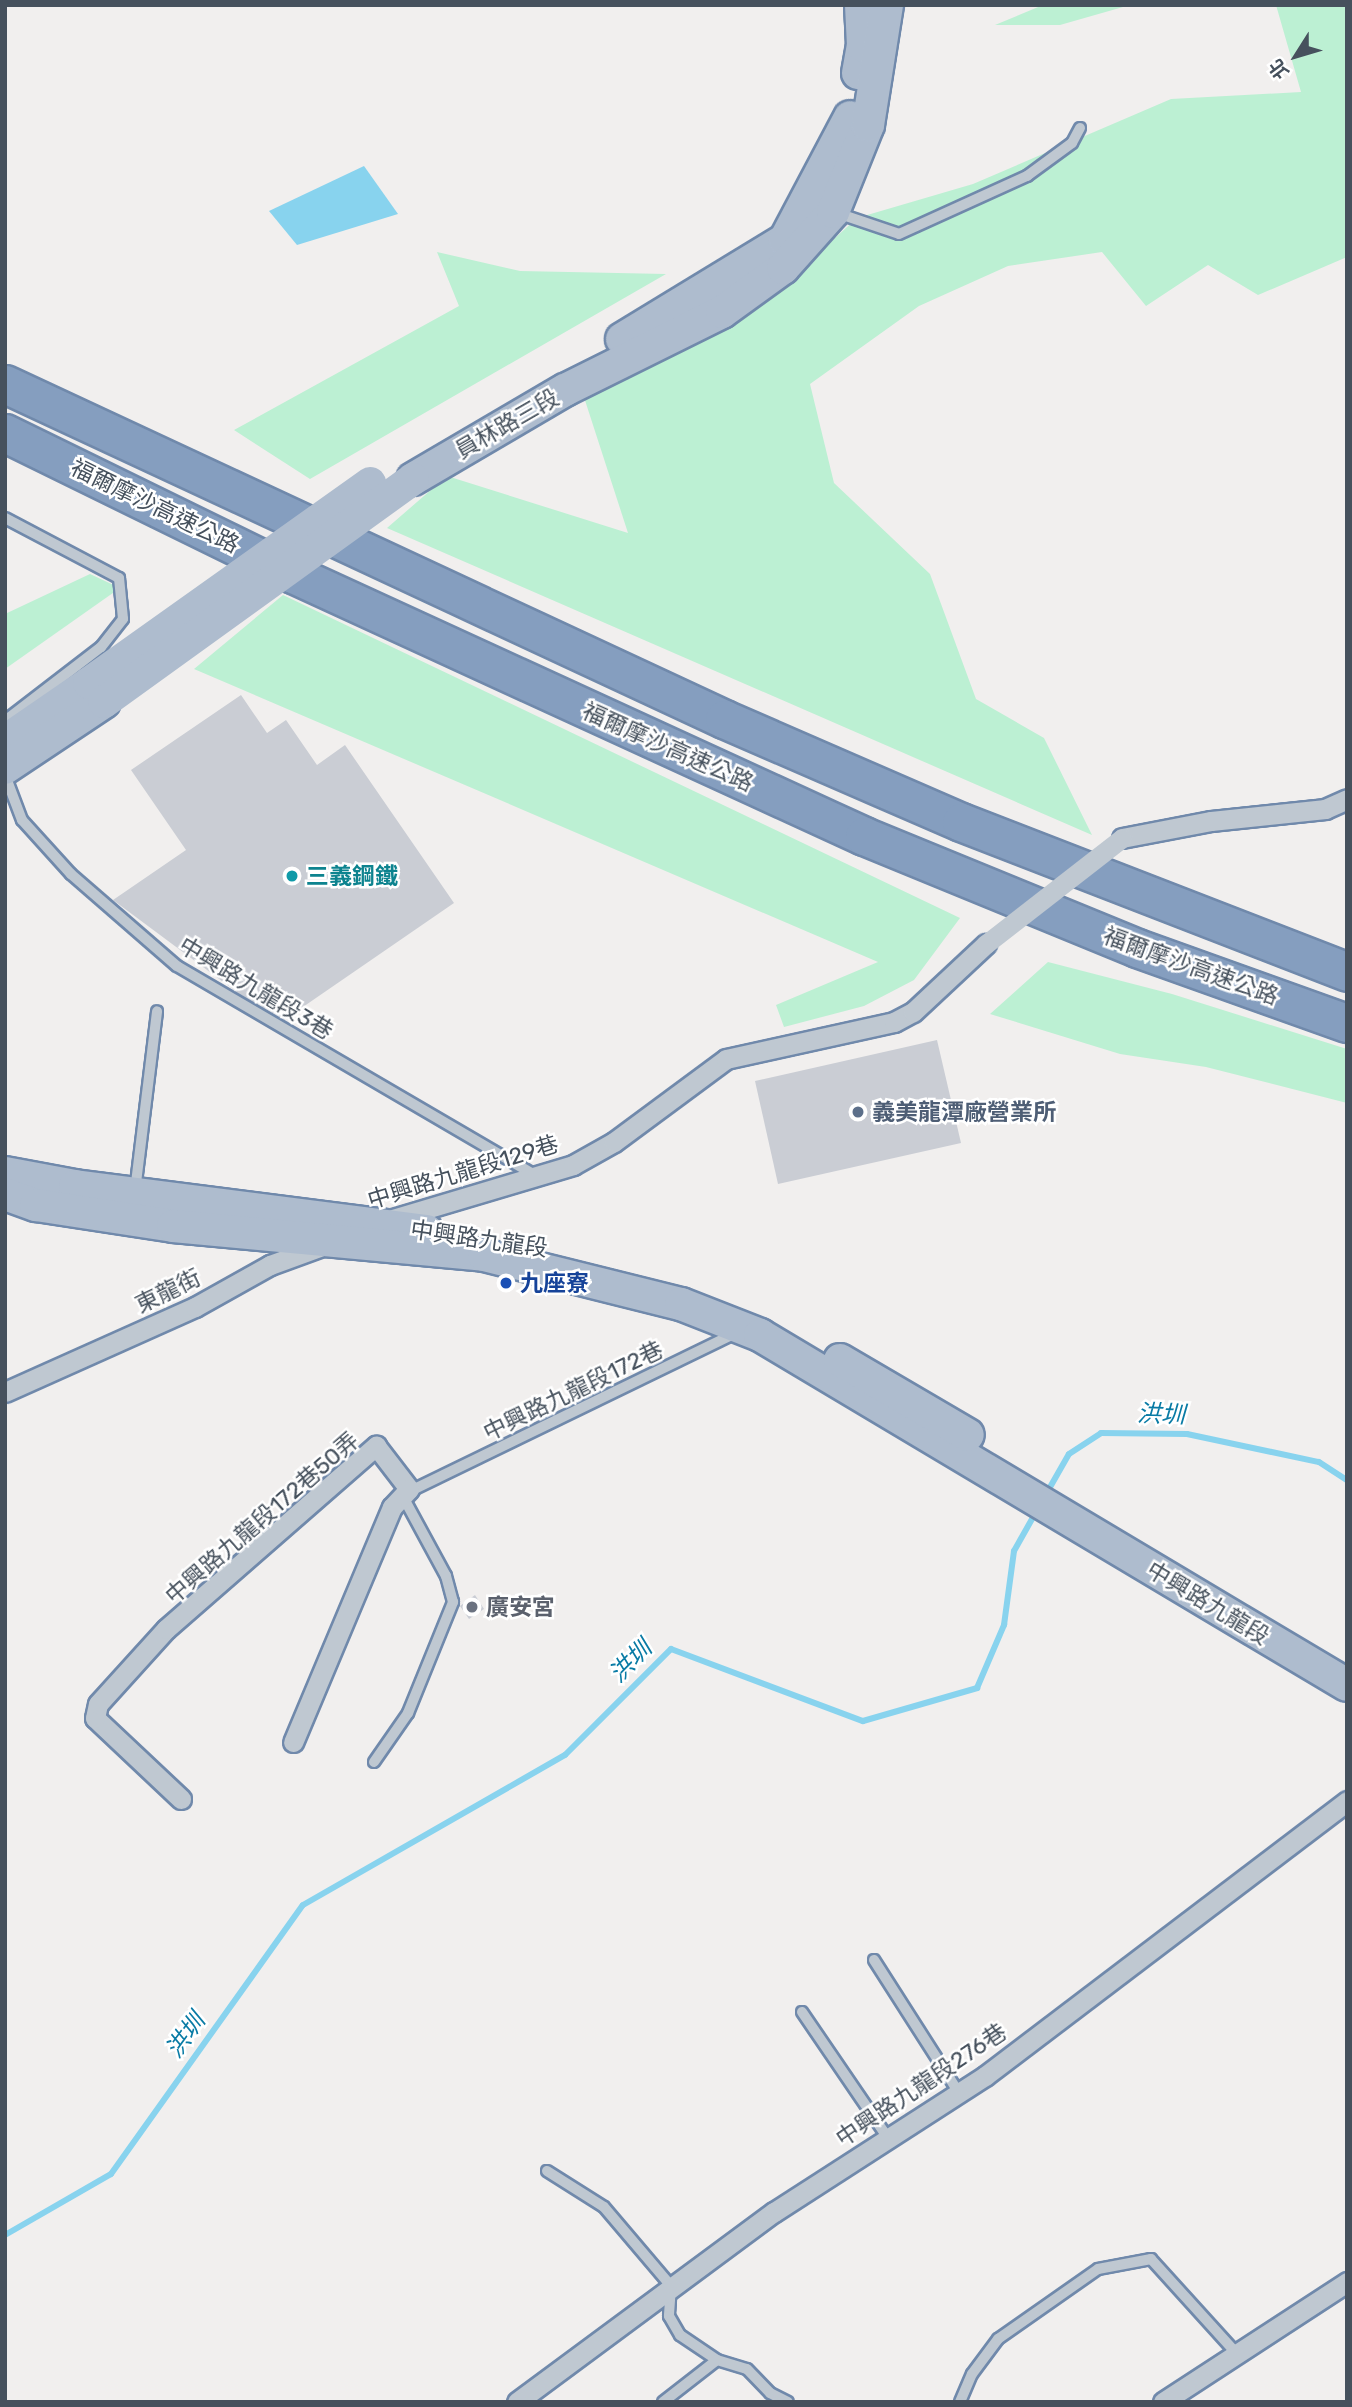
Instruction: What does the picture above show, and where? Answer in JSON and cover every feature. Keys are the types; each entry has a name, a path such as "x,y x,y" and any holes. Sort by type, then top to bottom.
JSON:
{"highway":[{"name":"福爾摩沙高速公路","path":"5,384 724,719 961,822 1347,972"},
{"name":"福爾摩沙高速公路","path":"5,433 293,574 852,830 1137,948 1347,1023"}],"main road":[{"name":"員林路三段","path":"5,768 97,692 404,473 785,240 851,116 863,46 862,5"},
{"name":"員林路三段","path":"404,473 722,312 783,268 833,212 868,125 887,5"},
{"name":"員林路三段","path":"5,741 97,692"},
{"name":"中興路九龍段","path":"5,1173 484,1255 752,1324"},
{"name":"中興路九龍段","path":"5,1194 36,1205 351,1234 529,1244 616,1265 890,1386 1026,1483 1347,1685"},
{"name":"中興路九龍段","path":"1071,1510 1347,1662"}],"street":[{"name":"中興路九龍段129巷","path":"351,1234 573,1164 614,1142 726,1059 894,1022 913,1012 986,944 1122,838 1211,821 1325,809 1347,799"},
{"name":"東龍街","path":"5,1392 195,1307 270,1265 351,1234"},
{"name":"中興路九龍段172巷50弄","path":"181,1799 95,1718 98,1704 166,1629 376,1446 409,1489 402,1496"},
{"path":"293,1742 392,1507 402,1496"},
{"name":"中興路九龍段276巷","path":"517,2402 671,2286 958,2093 1347,1801"},
{"path":"1163,2402 1347,2282"}],"lane":[{"path":"833,212 899,234 1027,176 1072,143 1080,128"},
{"path":"5,518 119,578 123,619 101,647 5,721"},
{"name":"中興路九龍段3巷","path":"5,775 22,820 71,874 177,966 538,1177"},
{"path":"134,1194 157,1011"},
{"name":"中興路九龍段172巷","path":"402,1496 752,1324"},
{"path":"374,1762 408,1713 453,1602 446,1576 402,1496"},
{"path":"874,1959 958,2093"},
{"path":"802,2012 888,2138"},
{"path":"547,2171 604,2207 671,2286 669,2316 680,2335 717,2360 747,2369 770,2393 788,2402"},
{"path":"960,2402 972,2374 998,2339 1098,2269 1151,2259 1237,2354"},
{"path":"663,2402 717,2360"}],"green space":[{"path":"1043,5 1130,5 1060,25 995,25"},
{"path":"1276,5 1347,5 1347,257 1258,295 1208,265 1146,306 1102,252 1008,266 919,306 810,384 834,483 930,574 976,699 1044,738 1092,835 387,528 447,476 628,533 581,388 813,258 857,218 973,184 1171,99 1301,92"},
{"path":"437,252 520,271 666,274 310,479 234,430 459,306"},
{"path":"90,574 120,588 5,669 5,614"},
{"path":"283,595 960,918 914,980 864,1006 784,1027 776,1005 878,962 194,669"},
{"path":"1048,962 1172,994 1347,1049 1347,1103 1206,1067 1120,1054 990,1014"}],"water":[{"path":"364,166 398,214 297,245 269,211"}],"building":[{"name":"三義鋼鐵","path":"241,695 267,733 286,720 317,765 345,745 454,903 284,1020 238,993 113,900 186,850 131,770"},
{"name":"義美龍潭廠營業所","path":"937,1040 961,1143 778,1184 755,1081"},
{"name":"廣安宮","path":"475,1595 484,1609 469,1619 460,1606"}],"waterway":[{"name":"洪圳","path":"1045,1496 1069,1454 1101,1433 1187,1434 1319,1462 1347,1480"},
{"name":"洪圳","path":"5,2235 111,2174 303,1905 565,1755 671,1649 863,1721 977,1688 1004,1625 1014,1551 1036,1512"}],"place":[{"name":"三義鋼鐵","path":"292,876"},
{"name":"義美龍潭廠營業所","path":"858,1112"},
{"name":"九座寮","path":"506,1283"},
{"name":"廣安宮","path":"472,1607"}]}
